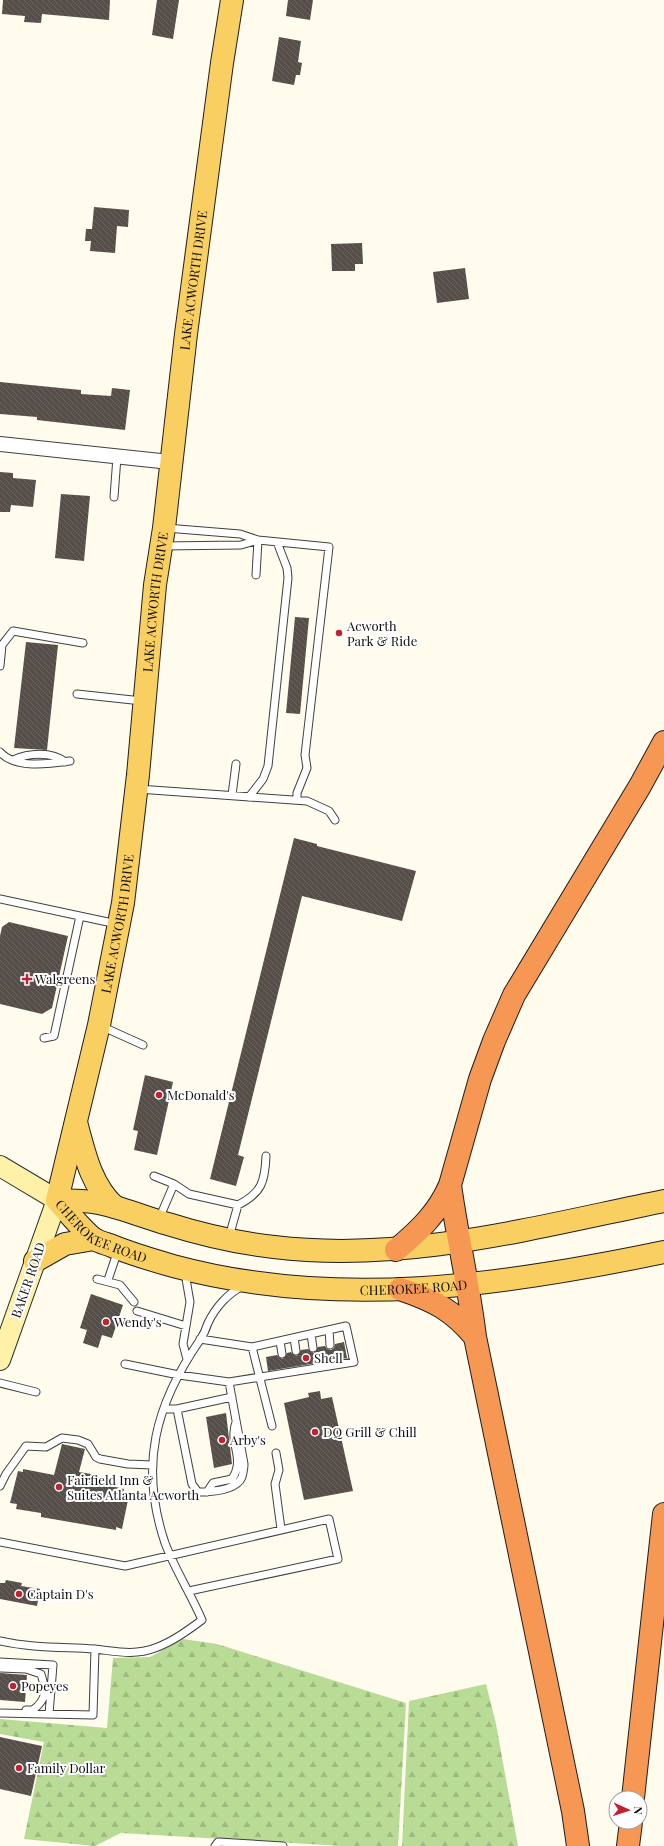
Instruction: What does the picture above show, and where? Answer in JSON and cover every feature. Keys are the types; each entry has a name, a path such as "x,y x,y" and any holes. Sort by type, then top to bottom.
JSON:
{"highway":[{"path":"396,1250 426,1223 445,1197 450,1185 480,1079 494,1041 514,996 640,786 664,742"},
{"path":"450,1185 459,1242 468,1284 475,1337 573,1811 578,1846"},
{"path":"400,1289 436,1302 447,1309 465,1325 475,1337"},
{"path":"634,1790 664,1514"},
{"path":"628,1846 630,1830"}],"main road":[{"name":"LAKE ACWORTH DRIVE","path":"57,1200 98,1025 119,924 136,789 155,585 163,537 170,462 220,78 232,0"},
{"path":"76,1121 90,1167 101,1191 115,1207"},
{"path":"0,1166 57,1200"},
{"name":"CHEROKEE ROAD","path":"57,1200 102,1203 159,1221 229,1240 276,1248 331,1252 396,1250 459,1242 531,1229 664,1201"},
{"name":"CHEROKEE ROAD","path":"57,1200 94,1239 119,1248 184,1269 250,1282 320,1290 400,1289 468,1284 547,1275 664,1252"},
{"name":"BAKER ROAD","path":"0,1360 9,1324 35,1261 57,1200"},
{"path":"35,1261 65,1244 94,1239"}],"street":[{"path":"0,444 170,462"}],"lane":[{"path":"114,496 117,457"},
{"path":"163,537 240,534 258,540 329,547 305,755 307,768 297,793 297,800"},
{"path":"163,537 191,544 241,545 258,540"},
{"path":"256,575 258,540"},
{"path":"249,797 263,779 268,766 288,578 287,568 277,542"},
{"path":"0,666 2,644 13,631 83,643"},
{"path":"77,694 144,701"},
{"path":"0,752 5,758 22,764 68,762"},
{"path":"232,796 236,764"},
{"path":"136,789 307,801 329,811 335,820"},
{"path":"0,899 119,924"},
{"path":"44,1038 54,1036 80,916"},
{"path":"98,1025 143,1045"},
{"path":"154,1176 174,1184 188,1194 238,1205 249,1200 258,1192 265,1173 266,1156"},
{"path":"159,1221 174,1184"},
{"path":"229,1240 238,1205"},
{"path":"108,1280 119,1248"},
{"path":"184,1269 190,1302 183,1344 187,1359"},
{"path":"97,1279 108,1280 120,1285 134,1302"},
{"path":"0,1641 54,1648 95,1650 126,1654 154,1649 177,1637 202,1620 170,1554 158,1517 154,1498 152,1465 158,1422 187,1359 208,1323 230,1294 250,1282"},
{"path":"137,1311 186,1326"},
{"path":"125,1364 179,1375 229,1382 333,1363 354,1362 346,1326 252,1346 200,1339"},
{"path":"329,1330 330,1344"},
{"path":"311,1334 313,1348"},
{"path":"294,1338 296,1351"},
{"path":"280,1341 282,1354"},
{"path":"252,1346 272,1426"},
{"path":"177,1409 192,1484 198,1492 207,1492 235,1485 242,1477 244,1464 229,1382"},
{"path":"0,1383 36,1392"},
{"path":"164,1409 177,1409 232,1397"},
{"path":"0,1486 6,1474 26,1446 46,1447 62,1438 85,1442 90,1446 96,1457 100,1459 128,1464 152,1465"},
{"path":"276,1453 279,1470 274,1484 282,1529"},
{"path":"0,1542 120,1566 329,1519 338,1559 189,1591"},
{"path":"0,1713 93,1716 95,1650"},
{"path":"0,1662 53,1665 49,1714"},
{"path":"0,1668 26,1669 42,1674 46,1689 41,1704 33,1710 0,1708"},
{"path":"215,1846 218,1842 283,1846"}],"green space":[{"path":"183,1639 217,1644 406,1703 398,1846 342,1846 121,1833 95,1846 24,1839 44,1742 0,1734 0,1719 107,1728 113,1658 150,1657"},
{"path":"486,1684 496,1724 518,1846 402,1846 409,1701"}],"building":[{"path":"3,0 110,0 109,20 42,14 41,23 24,22 25,16 2,14"},
{"path":"157,0 179,0 173,39 152,35"},
{"path":"288,0 313,0 310,20 286,16"},
{"path":"279,37 301,41 298,62 302,63 300,75 296,75 294,85 272,81"},
{"path":"94,207 129,210 128,227 117,226 115,253 90,251 91,241 85,241 86,229 92,229"},
{"path":"362,243 363,264 355,264 355,271 332,271 331,244"},
{"path":"465,268 469,299 437,303 433,272"},
{"path":"0,382 81,390 81,394 111,396 112,388 130,390 125,430 37,420 37,417 0,414"},
{"path":"0,472 13,473 13,478 36,480 33,507 11,505 10,512 0,512"},
{"path":"61,494 90,496 84,561 55,558"},
{"path":"295,617 309,618 300,714 286,713"},
{"path":"26,642 58,645 47,750 14,748"},
{"path":"294,838 317,844 317,846 416,871 402,921 302,896 238,1155 244,1157 236,1186 210,1179"},
{"name":"Walgreens","path":"9,922 68,936 52,1008 42,1014 0,1004 0,936 2,927"},
{"path":"145,1075 173,1082 157,1155 134,1150 138,1131 133,1130"},
{"path":"91,1294 123,1305 112,1338 102,1335 98,1348 83,1343 87,1330 80,1328"},
{"name":"Shell","path":"344,1342 347,1358 268,1371 266,1357 277,1355 283,1359 287,1353 291,1352 297,1356 301,1350 308,1349 314,1353 318,1347 325,1346 327,1349 331,1350 334,1348 335,1344"},
{"path":"320,1391 321,1399 332,1397 353,1491 304,1500 284,1403 309,1397 308,1393"},
{"path":"226,1413 232,1464 214,1468 206,1417"},
{"name":"Fairfield Inn & Suites Atlanta Acworth","path":"62,1444 85,1449 79,1472 91,1474 90,1481 124,1489 123,1494 129,1495 122,1529 116,1527 116,1530 41,1517 41,1513 16,1509 17,1504 10,1503 18,1471 23,1472 23,1469 54,1475"},
{"name":"Captain D's","path":"6,1580 22,1583 21,1586 40,1589 37,1606 0,1599 0,1583 5,1583"},
{"name":"Popeyes","path":"0,1673 27,1675 25,1702 0,1700"},
{"name":"Family Dollar","path":"0,1737 42,1746 31,1796 0,1789"}],"place":[{"name":"Acworth Park & Ride","path":"339,633"},
{"name":"Walgreens","path":"27,979"},
{"name":"McDonald's","path":"159,1095"},
{"name":"Wendy's","path":"106,1322"},
{"name":"Shell","path":"306,1358"},
{"name":"DQ Grill & Chill","path":"315,1432"},
{"name":"Arby's","path":"222,1440"},
{"name":"Fairfield Inn & Suites Atlanta Acworth","path":"59,1487"},
{"name":"Captain D's","path":"19,1594"},
{"name":"Popeyes","path":"13,1686"},
{"name":"Family Dollar","path":"19,1768"}]}
